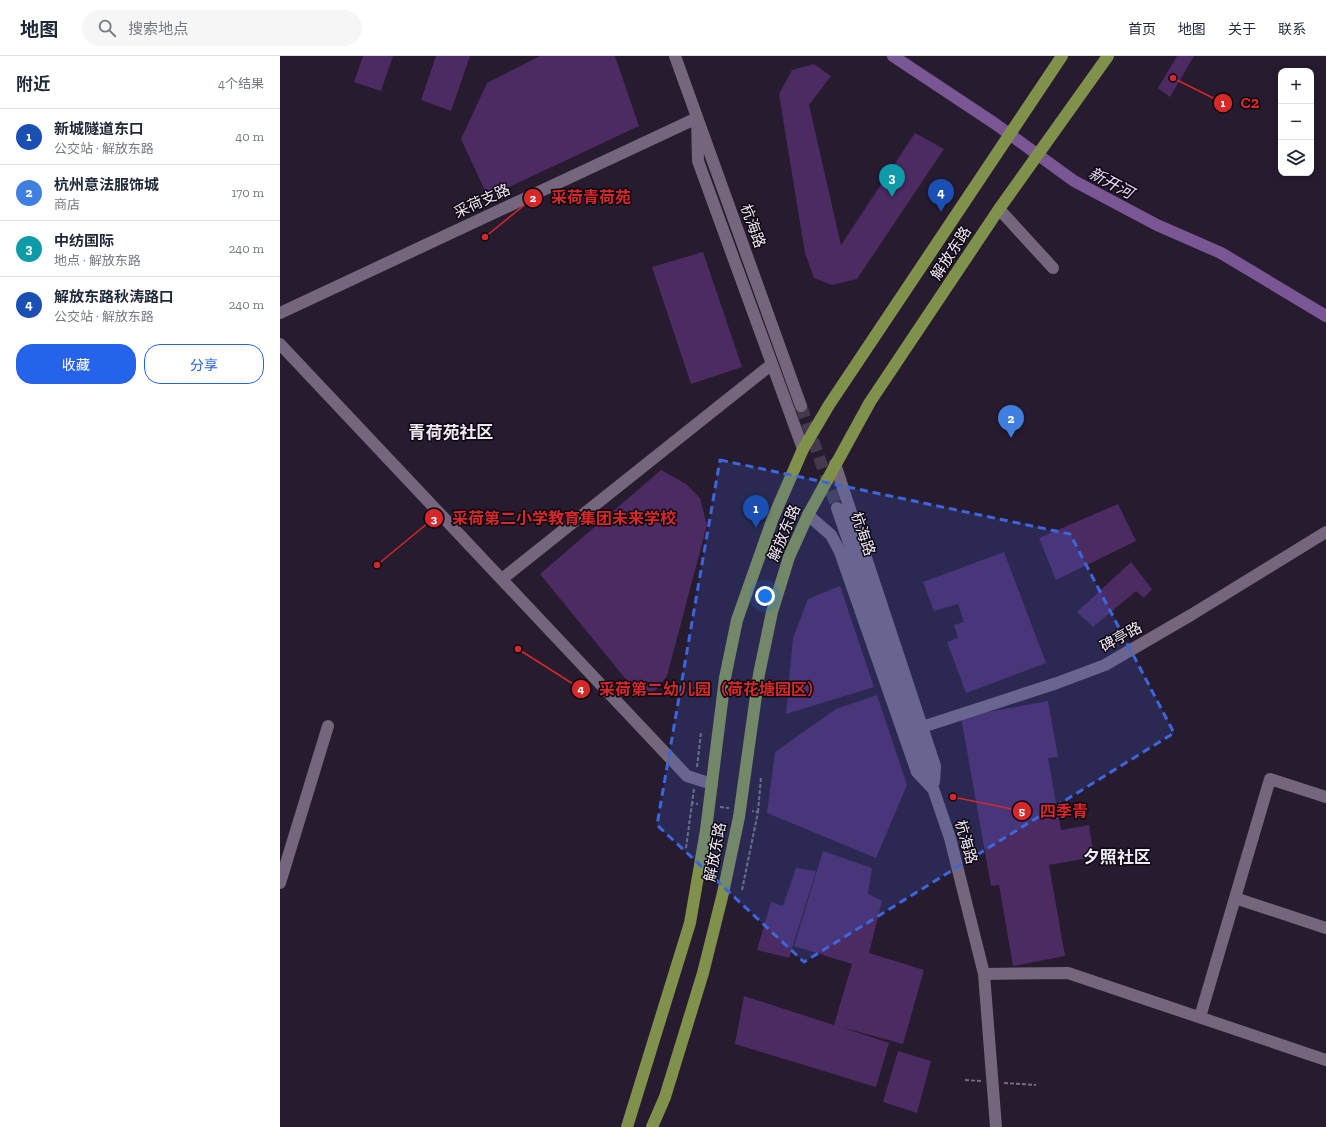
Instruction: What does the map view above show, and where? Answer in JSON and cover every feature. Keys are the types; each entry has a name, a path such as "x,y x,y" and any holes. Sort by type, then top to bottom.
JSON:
{"main road":[{"name":"解放东路","path":"627,1127 690,923 706,830 725,678 737,620 773,518 803,449 833,398 1062,56"},
{"name":"解放东路","path":"659,1127 665,1097 703,973 723,893 738,817 759,674 772,612 789,557 808,515 870,402 1026,171 1108,56"},
{"name":"解放东路","path":"618,1127 640,1088"},
{"name":"解放东路","path":"652,1127 665,1097"}],"street":[{"name":"杭海路","path":"675,56 801,406"},
{"name":"采荷支路","path":"280,313 697,118"},
{"path":"697,118 698,161 803,449"},
{"path":"1000,209 1053,268"},
{"path":"280,344 687,776 712,784"},
{"path":"502,579 772,364"},
{"path":"835,464 918,729"},
{"name":"杭海路","path":"837,508 918,729 933,789 950,838 984,974 989,1022 996,1127"},
{"path":"808,515 831,535 840,552 917,772 933,789"},
{"name":"碑亭路","path":"918,729 1057,683 1105,665 1191,615 1326,532"},
{"path":"280,883 328,726"},
{"path":"1200,1017 1270,779 1326,797"},
{"path":"1235,898 1326,928"},
{"path":"984,974 1068,973 1326,1060"}],"path":[{"path":"696,772 701,733"},
{"path":"742,890 758,812 761,777"},
{"path":"686,848 694,788"},
{"path":"692,803 699,804"},
{"path":"714,806 736,809"},
{"path":"750,811 758,812"}],"highlighted area":[{"path":"720,460 1070,534 1174,733 804,962 657,825"}],"building":[{"path":"363,56 393,56 381,91 354,82"},
{"path":"436,56 470,56 451,111 421,100"},
{"path":"540,56 615,56 639,126 488,197 461,139 487,83"},
{"path":"1177,56 1194,56 1170,97 1158,88"},
{"path":"814,64 831,76 809,105 841,245 915,133 944,149 857,279 832,285 814,278 805,253 779,94 792,70"},
{"path":"703,252 742,367 691,384 652,267"},
{"path":"661,470 686,484 700,498 707,525 667,676 654,692 637,693 540,574"},
{"path":"1118,504 1136,541 1056,580 1039,538"},
{"path":"1004,552 1046,663 966,693 947,642 958,638 954,625 964,622 958,604 934,611 923,582"},
{"path":"1131,562 1152,589 1144,598 1136,591 1093,627 1077,612"},
{"path":"840,586 874,687 786,714 793,638 808,599"},
{"path":"877,695 907,785 876,858 767,813 775,752 836,709"},
{"path":"1048,701 1058,757 1048,758 1061,830 1089,825 1094,857 1049,865 1065,956 1013,966 999,885 991,886 961,717"},
{"path":"823,851 872,868 868,894 882,901 869,953 924,970 903,1044 841,1027 889,1043 876,1087 735,1044 744,996 834,1025 852,964 794,946"},
{"path":"796,868 816,871 789,958 757,950 771,902 783,906"},
{"path":"898,1051 931,1061 917,1113 883,1102"}],"waterway":[{"name":"新开河","path":"893,56 994,123 1074,181 1157,225 1221,253 1326,316"}],"tunnel":[{"path":"801,406 837,508"}],"place":[{"name":"C2","path":"1173,78"},
{"name":"中纺国际","path":"892,197"},
{"name":"解放东路秋涛路口","path":"941,212"},
{"name":"采荷青荷苑","path":"485,237"},
{"name":"杭州意法服饰城","path":"1011,438"},
{"name":"新城隧道东口","path":"756,528"},
{"name":"采荷第二小学教育集团未来学校","path":"377,565"},
{"name":"采荷第二幼儿园（荷花塘园区）","path":"518,649"},
{"name":"四季青","path":"953,797"}],"district":[{"name":"青荷苑社区","path":"451,432"},
{"name":"夕照社区","path":"1117,857"}]}
